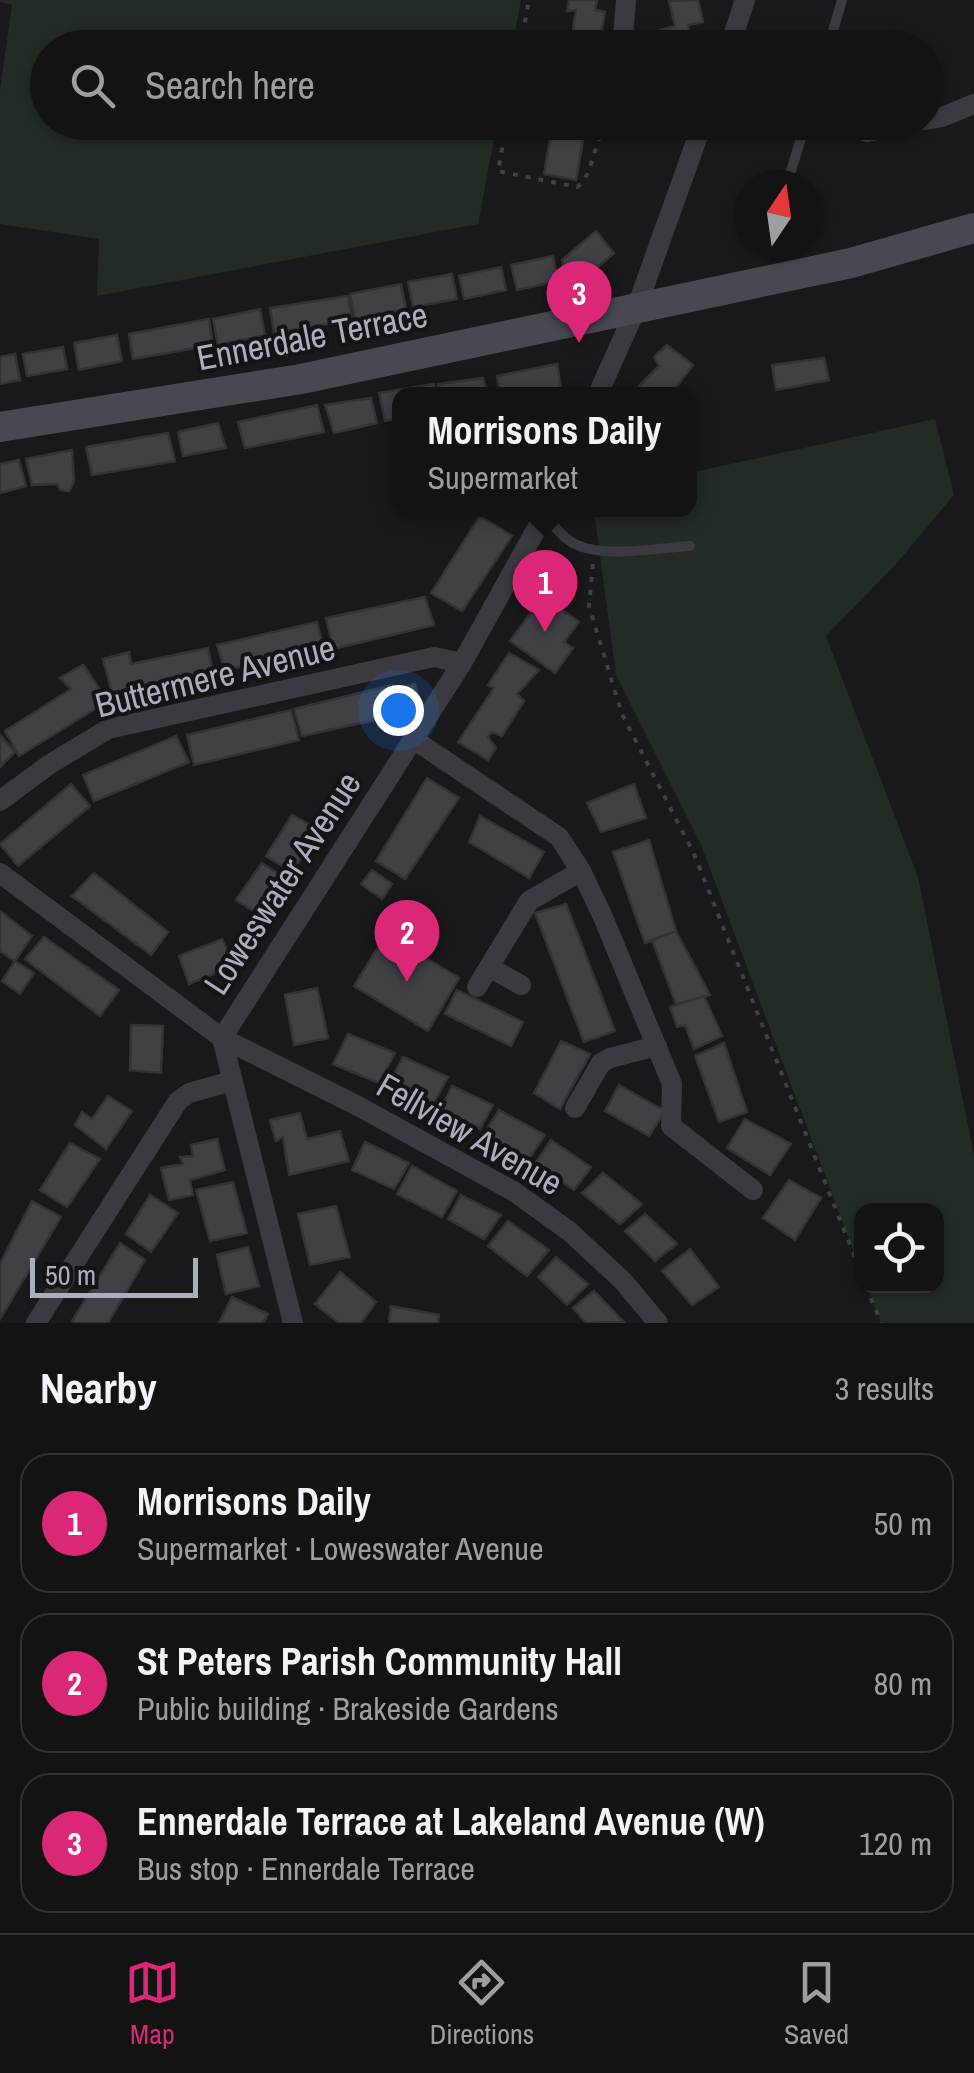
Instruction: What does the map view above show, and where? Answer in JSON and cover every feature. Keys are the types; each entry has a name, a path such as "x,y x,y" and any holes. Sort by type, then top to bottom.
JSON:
{"street":[{"path":"624,30 626,0"},
{"path":"734,30 745,0"},
{"path":"944,117 974,104"},
{"path":"601,387 636,308 697,140"},
{"name":"Ennerdale Terrace","path":"0,428 301,379 851,263 974,228"},
{"name":"Loweswater Avenue","path":"292,1323 222,1038 462,663 543,517"},
{"name":"Buttermere Avenue","path":"0,801 50,764 108,729 434,658 462,663"},
{"path":"412,739 559,837 580,871 658,1046 672,1084 671,1126 753,1190"},
{"path":"478,987 529,901 580,871"},
{"name":"Fellview Avenue","path":"0,874 222,1038 513,1190 569,1231 624,1281 658,1323"},
{"path":"489,967 521,985"},
{"path":"574,1108 601,1063 658,1046"},
{"path":"36,1323 178,1101 189,1093 232,1080"}],"lane":[{"path":"833,30 842,0"},
{"path":"791,170 800,140"},
{"path":"549,517 562,535 576,545 594,550 690,546"}],"path":[{"path":"523,30 528,0"},
{"path":"503,140 498,171 578,187 586,180 598,140"},
{"path":"594,550 590,606 622,714 694,854 854,1255"},
{"path":"869,1293 881,1323"}],"shaded area":[{"path":"521,0 515,30 30,30 30,140 494,140 478,224 97,296 99,239 0,224 0,90 12,5 0,2"},
{"path":"935,419 954,495 897,563 826,636 918,877 974,1155 974,1323 881,1323 870,1293 944,1293 944,1203 854,1203 854,1252 701,845 616,675 595,517 697,517 697,471"}],"building":[{"path":"569,0 597,0 595,10 605,12 602,30 573,30 576,10 567,11"},
{"path":"698,0 703,22 688,25 689,30 661,30 675,26 669,1"},
{"path":"550,140 583,140 576,180 544,174"},
{"path":"596,231 614,253 586,277 566,281 562,260"},
{"path":"553,256 558,281 517,290 511,265"},
{"path":"501,267 506,290 464,299 459,276"},
{"path":"452,274 457,299 413,307 408,282"},
{"path":"401,284 406,309 355,319 350,294"},
{"path":"348,296 352,320 274,333 270,308"},
{"path":"260,309 265,335 218,345 213,319"},
{"path":"209,319 213,345 133,359 129,334"},
{"path":"117,335 122,361 79,370 74,343"},
{"path":"667,345 693,365 676,387 640,387 659,366 654,357"},
{"path":"63,347 67,369 27,376 23,354"},
{"path":"15,354 20,380 0,384 0,357"},
{"path":"824,358 829,380 776,390 772,365"},
{"path":"557,364 561,387 499,387 497,376"},
{"path":"483,378 486,387 439,387 438,384"},
{"path":"392,391 392,420 385,421 379,393"},
{"path":"371,398 377,423 334,433 325,405"},
{"path":"317,405 324,432 245,448 238,422"},
{"path":"218,423 226,448 183,456 178,432"},
{"path":"168,433 175,461 92,475 86,447"},
{"path":"72,450 74,482 69,491 60,490 58,484 32,485 26,459"},
{"path":"19,460 26,486 0,493 0,464"},
{"path":"479,517 512,536 462,611 431,593"},
{"path":"543,596 579,622 564,642 573,648 555,673 510,641"},
{"path":"425,597 434,625 333,649 326,618"},
{"path":"317,622 324,650 225,670 217,645"},
{"path":"208,648 213,675 113,696 103,659 129,652 131,664"},
{"path":"509,653 539,670 517,694 524,701 502,736 492,732 488,737 496,748 488,760 458,742 494,688 488,685"},
{"path":"83,665 108,701 19,756 5,731 71,689 60,678"},
{"path":"415,684 421,710 302,736 294,709 392,685 393,689"},
{"path":"291,710 299,740 194,765 187,735"},
{"path":"0,735 15,752 0,767"},
{"path":"176,736 189,762 94,801 83,775"},
{"path":"427,778 459,798 405,879 376,861"},
{"path":"71,784 90,806 18,866 0,844"},
{"path":"634,784 646,818 601,832 587,803"},
{"path":"292,815 320,830 292,872 266,856"},
{"path":"480,816 544,852 529,878 469,842"},
{"path":"649,840 676,931 645,943 613,852"},
{"path":"262,863 291,882 269,921 236,900"},
{"path":"372,870 392,884 382,899 361,884"},
{"path":"94,873 168,932 151,955 72,896"},
{"path":"566,904 615,1031 584,1042 535,913"},
{"path":"0,911 32,936 15,961 0,951"},
{"path":"676,931 710,995 676,1004 652,940"},
{"path":"386,934 459,978 428,1031 354,986"},
{"path":"44,937 119,990 100,1016 25,959"},
{"path":"222,939 235,965 189,984 179,956"},
{"path":"15,961 34,973 20,994 2,981"},
{"path":"317,988 328,1038 294,1045 285,995"},
{"path":"457,990 523,1022 511,1046 445,1014"},
{"path":"704,996 722,1036 694,1049 685,1025 677,1027 670,1007"},
{"path":"131,1025 163,1026 161,1073 130,1070"},
{"path":"348,1034 395,1053 379,1083 333,1064"},
{"path":"561,1041 590,1054 560,1109 534,1093"},
{"path":"724,1043 747,1112 719,1122 695,1056"},
{"path":"403,1057 448,1077 433,1105 389,1084"},
{"path":"619,1085 665,1111 649,1136 605,1111"},
{"path":"452,1086 493,1105 480,1129 441,1109"},
{"path":"108,1096 132,1111 106,1149 75,1125 82,1112 92,1119"},
{"path":"499,1110 545,1135 528,1160 483,1135"},
{"path":"300,1113 307,1139 340,1131 349,1161 289,1175 283,1137 276,1141 270,1120"},
{"path":"745,1119 791,1144 770,1175 727,1148"},
{"path":"217,1139 225,1170 190,1180 193,1195 169,1200 161,1168 183,1164 180,1157 193,1156 191,1145"},
{"path":"551,1140 591,1167 574,1190 535,1164"},
{"path":"365,1142 409,1163 394,1189 352,1170"},
{"path":"70,1143 100,1159 67,1207 40,1190"},
{"path":"412,1166 457,1191 442,1217 397,1194"},
{"path":"603,1173 642,1204 620,1224 582,1193"},
{"path":"789,1180 821,1198 795,1240 763,1218"},
{"path":"233,1182 247,1233 210,1241 196,1190"},
{"path":"150,1195 178,1213 151,1252 126,1234"},
{"path":"461,1195 501,1215 484,1239 448,1219"},
{"path":"32,1201 61,1217 0,1319 0,1264"},
{"path":"336,1206 350,1257 310,1265 298,1214"},
{"path":"645,1214 677,1244 655,1261 625,1231"},
{"path":"508,1221 549,1250 527,1276 488,1246"},
{"path":"120,1243 145,1260 108,1323 75,1323 72,1321"},
{"path":"248,1247 259,1286 226,1294 217,1255"},
{"path":"690,1249 719,1287 692,1305 662,1271"},
{"path":"556,1257 588,1284 567,1305 538,1277"},
{"path":"340,1272 376,1302 361,1323 339,1323 315,1304"},
{"path":"594,1291 624,1322 586,1323 573,1308"},
{"path":"232,1297 268,1314 263,1323 219,1323"},
{"path":"391,1306 439,1315 438,1323 389,1323"}],"place":[{"name":"Ennerdale Terrace at Lakeland Avenue (W)","path":"579,343"},
{"name":"Morrisons Daily","path":"545,632"},
{"name":"St Peters Parish Community Hall","path":"407,982"}]}
